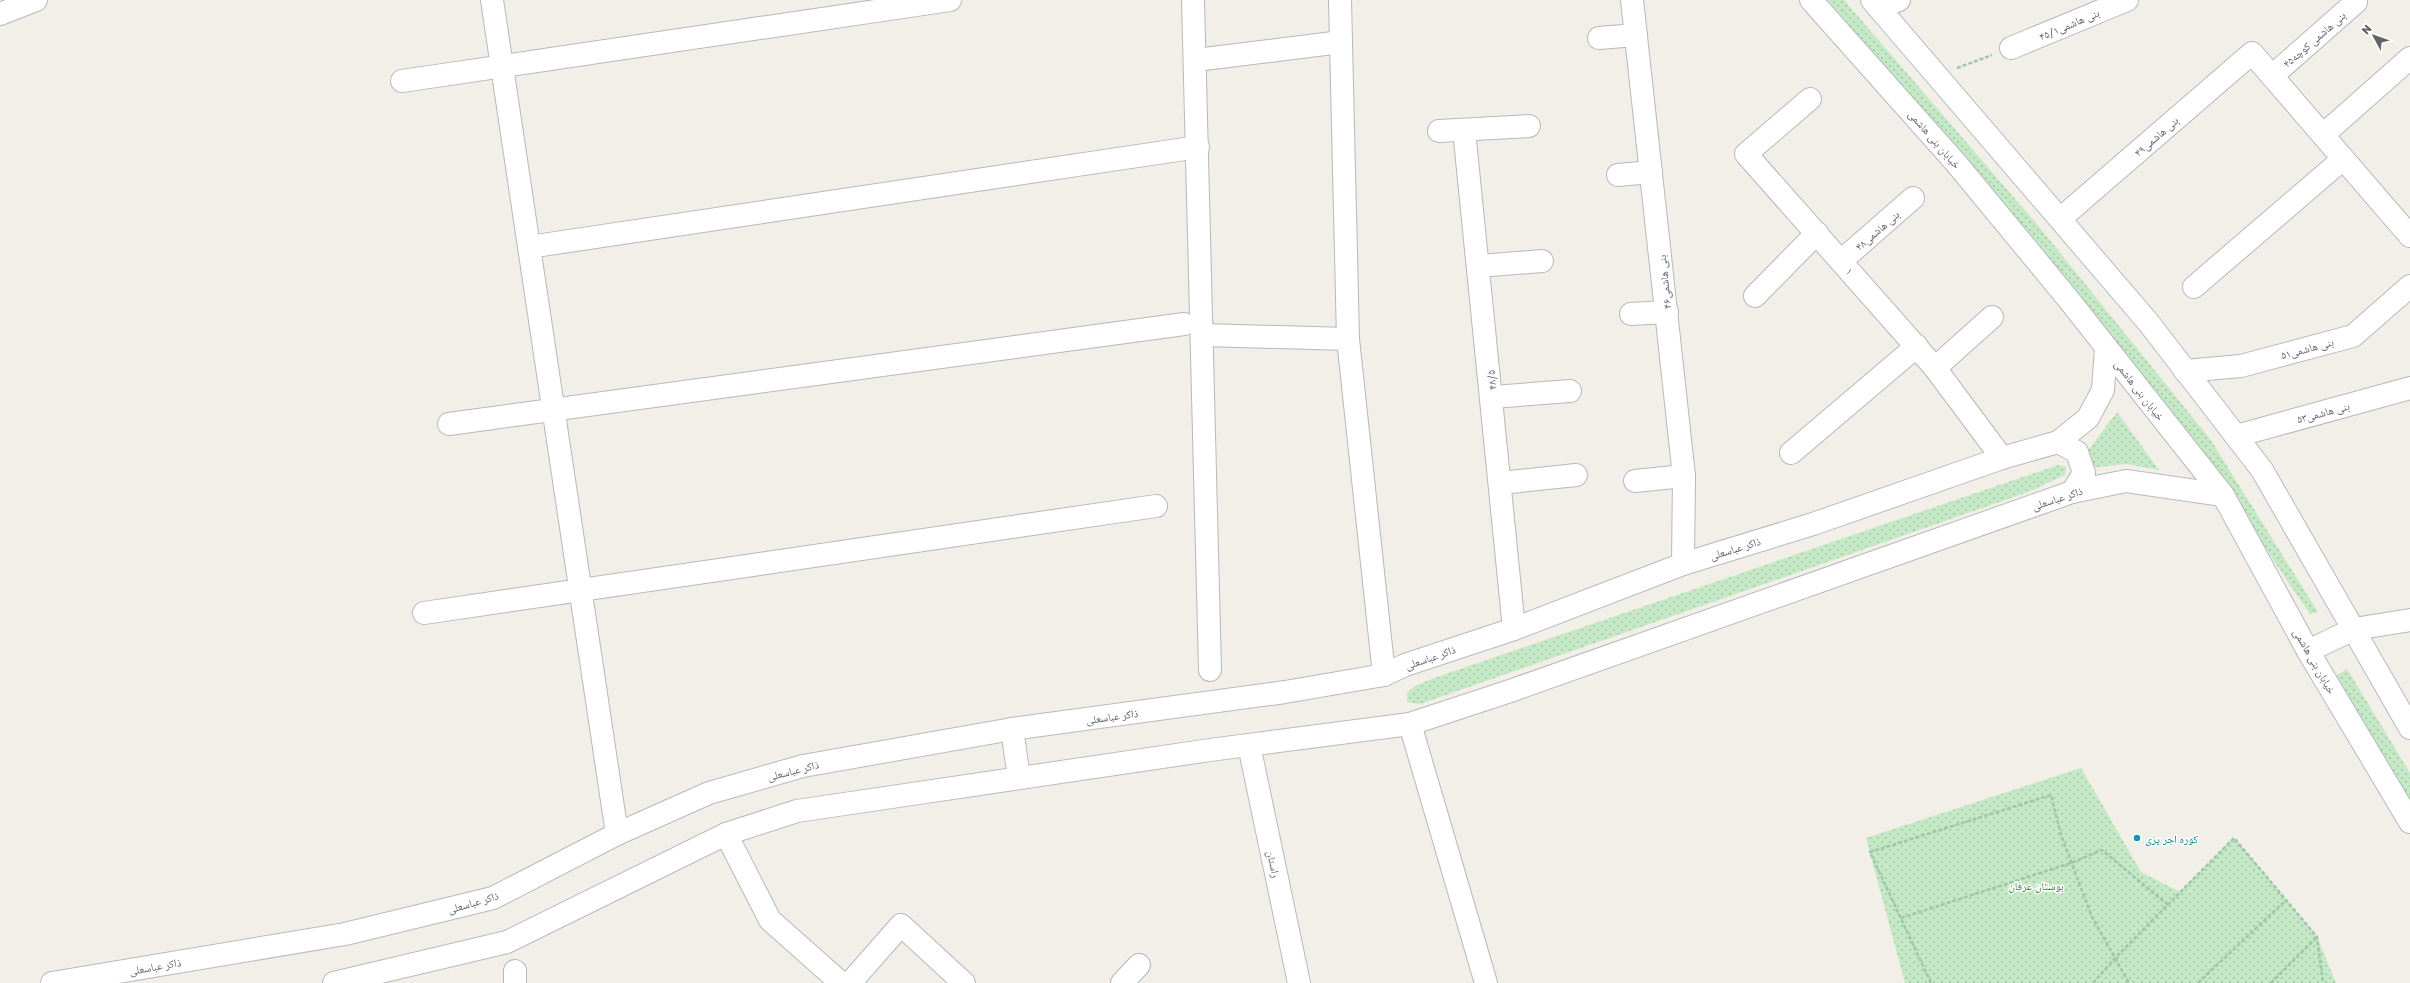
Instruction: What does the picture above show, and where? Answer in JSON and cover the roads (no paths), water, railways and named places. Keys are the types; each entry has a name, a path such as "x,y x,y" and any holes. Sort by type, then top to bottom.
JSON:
{"street":[{"path":"0,14 36,0"},
{"path":"492,0 617,834"},
{"path":"402,81 950,0"},
{"path":"1194,0 1210,670"},
{"path":"1340,0 1348,340 1384,675"},
{"name":"بنی هاشمی۴۶","path":"1632,0 1684,476 1683,564"},
{"name":"خیابان بنی هاشمی","path":"1811,0 1956,163 2224,495 2308,650 2410,822"},
{"name":"۴۵/۱بنی هاشمی","path":"2011,48 2127,0"},
{"name":"بنی هاشمی کوچه۴۵","path":"2272,76 2356,2"},
{"path":"1884,3 1937,75 2148,322 2262,470 2410,728"},
{"path":"1599,38 1636,35"},
{"path":"1196,60 1342,42"},
{"name":"بنی هاشمی۴۹","path":"2060,219 2252,53 2272,76"},
{"path":"2323,135 2410,58"},
{"path":"2272,76 2410,236"},
{"name":"۱","path":"1810,99 1746,154 1936,368 2002,458"},
{"path":"1439,131 1529,126"},
{"name":"۴۸/۵","path":"1464,130 1501,483 1514,629"},
{"path":"529,247 1198,147"},
{"path":"2194,286 2343,159"},
{"path":"1618,175 1651,172"},
{"name":"۴۸بنی هاشمی","path":"1841,261 1913,198"},
{"path":"1755,296 1817,234"},
{"path":"1479,266 1542,261"},
{"name":"بنی هاشمی۵۱","path":"2186,371 2241,366 2353,336 2410,286"},
{"path":"1631,314 1667,312"},
{"path":"1936,368 1992,317"},
{"path":"449,424 1184,324"},
{"path":"1203,335 1348,340"},
{"path":"1791,453 1916,346"},
{"name":"ذاکر عباسعلی","path":"52,983 345,934 493,898 617,834 709,793 803,766 1012,729 1285,692 1384,675 1405,665 1514,629 1683,564 1813,524 2002,458 2058,442 2088,418 2103,390 2106,348"},
{"name":"بنی هاشمی۵۳","path":"2236,436 2410,388"},
{"path":"1492,397 1570,391"},
{"path":"2058,442 2077,452 2084,473 2072,492"},
{"path":"1501,483 1576,475"},
{"path":"1635,481 1684,476"},
{"name":"ذاکر عباسعلی","path":"334,983 507,942 582,907 726,834 797,811 1249,745 1410,724 1510,691 2072,492 2126,480 2224,495"},
{"path":"424,614 1156,506"},
{"path":"2308,650 2354,629 2410,620"},
{"path":"1410,724 1486,983"},
{"path":"1012,729 1019,778"},
{"name":"راستان","path":"1249,745 1299,983"},
{"path":"726,834 770,920 841,983"},
{"path":"850,983 901,925 964,983"},
{"path":"1122,983 1139,964"}],"place":[{"name":"کوره اجر پزی","path":"2137,838"}],"park label":[{"name":"بوستان عرفان","path":"2036,885"}]}
